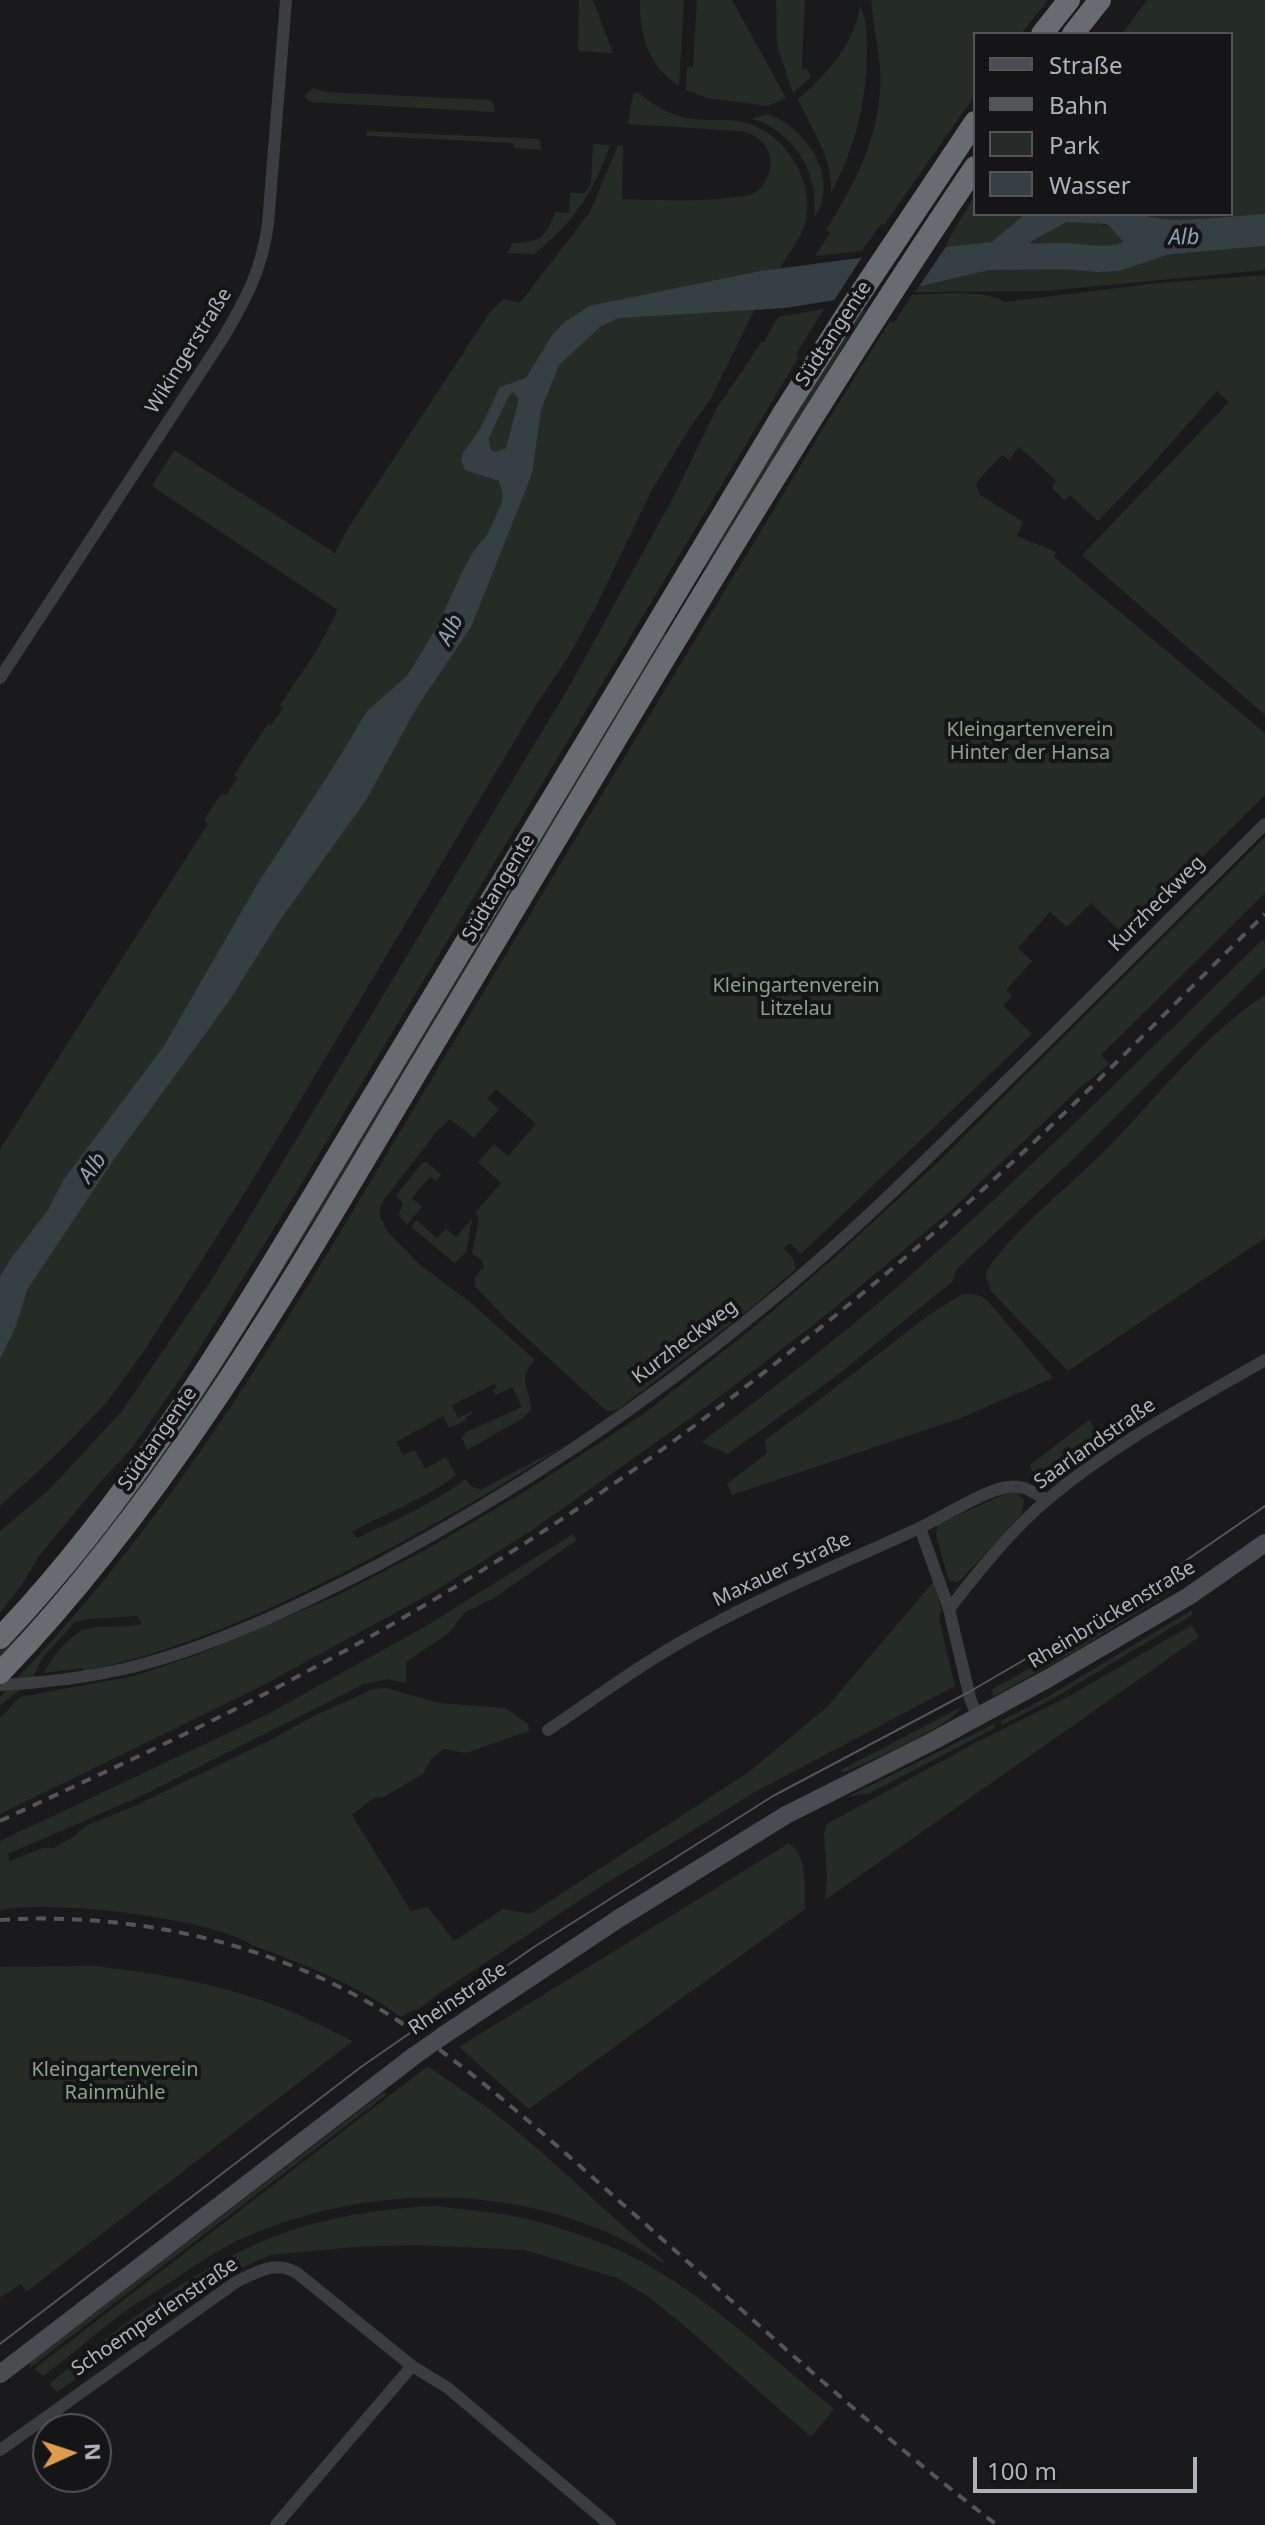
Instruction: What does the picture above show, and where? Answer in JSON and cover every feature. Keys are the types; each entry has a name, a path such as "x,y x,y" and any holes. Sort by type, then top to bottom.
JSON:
{"highway":[{"path":"1044,32 1069,0"},
{"path":"1075,32 1100,0"},
{"name":"Südtangente","path":"0,1638 117,1498 221,1347 783,414 973,125"},
{"name":"Südtangente","path":"0,1673 87,1576 145,1501 239,1364 805,429 973,170"}],"main road":[{"name":"Rheinbrückenstraße","path":"978,1718 1189,1596 1265,1543"},
{"name":"Rheinstraße","path":"0,2374 444,2035 618,1919 786,1815 978,1718"}],"street":[{"name":"Wikingerstraße","path":"0,678 216,349 243,305 258,271 268,224 286,0"},
{"name":"Kurzheckweg","path":"0,1685 84,1677 197,1646 344,1582 429,1538 610,1423 666,1383 809,1270 946,1140 1265,824"},
{"name":"Saarlandstraße","path":"949,1609 994,1552 1047,1500 1134,1436 1265,1360"},
{"name":"Maxauer Straße","path":"548,1730 695,1634 748,1606 1008,1486 1026,1488 1047,1500"},
{"path":"920,1528 949,1609 970,1698 978,1718"},
{"name":"Schoemperlenstraße","path":"0,2450 236,2282 273,2266 297,2273 412,2366 448,2388 610,2525"},
{"path":"276,2525 412,2366"}],"green space":[{"path":"579,0 593,0 613,53 578,51"},
{"path":"640,0 684,0 679,86 660,69 648,48 641,25"},
{"path":"697,0 732,0 786,98 768,106 707,98 686,90 687,67 693,67"},
{"path":"776,0 805,0 802,69 807,69 811,77 793,93 777,45"},
{"path":"871,0 1048,0 1023,32 973,32 973,98 884,225 881,224 862,251 815,256 830,233 826,230 858,173 873,133 878,112 880,68"},
{"path":"1147,0 1265,0 1265,214 1185,220 1149,216 1233,216 1233,32 1123,32"},
{"path":"860,6 867,43 862,104 847,158 831,193 825,156 798,99 820,79 846,46"},
{"path":"313,88 326,92 489,100 495,109 494,112 310,102 304,96"},
{"path":"638,92 656,106 677,115 692,119 741,121 774,138 794,161 806,190 806,220 802,232 780,268 748,274 743,310 755,309 710,400 653,488 569,656 536,705 249,1186 144,1351 107,1402 58,1453 0,1506 0,1149 208,824 204,820 222,793 226,795 238,778 234,775 268,724 271,725 283,708 280,705 317,650 338,610 152,486 174,450 335,553 490,312 504,299 520,303 590,212 618,145 623,146 622,199 740,197 757,192 764,184 771,162 760,139 740,131 628,124 633,94"},
{"path":"768,114 796,131 816,156 824,187 815,217 813,186 799,153 774,128 752,119"},
{"path":"366,131 539,139 542,150 514,148 514,143 367,136"},
{"path":"593,144 610,145 590,191 571,219 534,254 507,253 513,243 530,242 541,236 555,212 569,213 570,193 585,193 591,183"},
{"path":"973,198 973,216 1023,216 993,242 944,247"},
{"path":"1067,222 1096,223 1111,228 1130,249 1128,258 1265,246 1265,270 1045,291 913,292 916,287 1027,248 1032,241"},
{"path":"1265,275 1265,715 1082,555 1229,402 1217,391 1098,521 1070,495 1064,500 1052,488 1056,480 1019,447 1009,460 1002,455 976,485 980,495 1023,522 1017,536 1056,552 1054,557 1265,733 1265,795 1124,935 1091,903 1067,927 1050,912 1018,948 1032,961 1006,990 1012,996 1003,1006 1032,1034 801,1254 790,1243 784,1248 794,1260 796,1269 750,1309 617,1410 607,1411 601,1406 506,1319 475,1286 475,1277 484,1267 481,1259 472,1254 479,1218 475,1213 501,1183 478,1162 494,1144 508,1156 536,1124 496,1089 487,1099 499,1109 474,1138 450,1119 386,1197 380,1206 380,1216 387,1231 420,1265 470,1302 535,1360 525,1379 531,1410 520,1420 467,1450 462,1438 466,1432 522,1407 512,1387 495,1395 494,1384 452,1405 458,1418 472,1411 467,1420 449,1428 443,1416 396,1442 403,1455 415,1450 425,1469 446,1457 456,1475 418,1499 352,1532 357,1538 385,1525 466,1479 471,1487 482,1489 567,1444 410,1538 257,1614 190,1641 120,1663 84,1671 82,1668 44,1673 59,1651 79,1632 96,1627 142,1624 137,1616 75,1622 43,1657 30,1683 0,1705 0,1697 92,1594 166,1500 250,1377 827,422 890,321 894,323 912,295 974,294 1004,302 1158,283"},
{"path":"824,309 796,354 798,358 288,1206 184,1373 132,1448 39,1556 0,1613 0,1531 49,1490 122,1411 214,1276 570,685 675,494 717,408 778,317"},
{"path":"866,310 726,536 702,569 858,311"},
{"path":"664,633 666,635 324,1205 187,1424 97,1545 0,1658 0,1651 72,1570"},
{"path":"1265,837 1265,893 1101,1055 1109,1064 948,1213 821,1319 710,1404 531,1531 435,1591 260,1687 0,1814 0,1718 20,1697 134,1676 202,1653 336,1596 427,1549 529,1489 642,1415 753,1328 932,1168"},
{"path":"1262,940 1265,943 1265,967 1065,1167 956,1270 953,1281 840,1373 728,1454 702,1442 834,1340 956,1235"},
{"path":"1265,995 1265,1238 1068,1371 991,1291 987,1270 1022,1228 1111,1144 1195,1053"},
{"path":"423,1162 441,1175 436,1181 430,1177 412,1198 422,1207 407,1225 399,1215 403,1203 396,1196"},
{"path":"472,1219 466,1252 455,1263 411,1227 416,1220 437,1238 446,1229 456,1237"},
{"path":"963,1294 978,1295 987,1300 1053,1378 958,1419 732,1495 727,1484 767,1453 765,1440 930,1314"},
{"path":"1089,1420 1103,1435 1103,1445 1056,1484 1048,1486 1037,1483 1030,1465"},
{"path":"1017,1492 1024,1500 1022,1513 961,1580 949,1580 936,1536 937,1525 1007,1493"},
{"path":"573,1534 577,1540 494,1598 464,1613 449,1633 406,1662 406,1683 388,1679 364,1684 141,1796 8,1854 10,1861 43,1848 53,1848 86,1826 137,1805 373,1689 386,1688 439,1703 505,1708 528,1724 529,1731 466,1753 444,1749 431,1759 423,1774 384,1797 368,1802 352,1815 411,1911 428,1907 454,1941 503,1909 530,1914 749,1772 827,1707 934,1581 941,1610 939,1619 955,1686 755,1792 597,1889 416,2011 414,2009 401,2017 366,1994 329,1976 231,1935 201,1926 91,1909 24,1907 0,1910 0,1841 266,1715 426,1626"},
{"path":"1173,1583 1178,1587 1082,1647 993,1697 991,1690"},
{"path":"1192,1610 1192,1615 1054,1698 1002,1725 1001,1721"},
{"path":"1192,1625 1199,1637 825,1900 824,1833 827,1824 973,1744 1073,1694"},
{"path":"961,1707 943,1724 926,1733 843,1773 841,1770"},
{"path":"994,1724 995,1728 870,1793 847,1797"},
{"path":"789,1843 803,1865 805,1909 529,2109 459,2047"},
{"name":"Kleingartenverein Rainmühle","path":"93,1966 160,1975 226,1989 280,2007 353,2041 26,2292 21,2284 0,2298 0,1967"},
{"path":"428,2066 519,2133 663,2263 616,2237 566,2217 514,2204 460,2198 406,2198 352,2205 299,2218 229,2245 134,2305 43,2376 34,2369"},
{"path":"384,2092 386,2095 31,2367 29,2363"},
{"path":"434,2206 502,2214 543,2223 637,2259 710,2306 834,2409 811,2437 687,2328 645,2294 617,2278 525,2250 416,2245 270,2255 231,2273 57,2392 49,2384 155,2302 242,2251 292,2230 332,2219"}],"water":[{"name":"Alb","path":"1265,214 1265,246 1128,258 1130,249 1105,224 1067,222 1032,241 1018,258 1002,267 916,287 785,308 619,318 601,326 559,365 541,410 532,474 471,627 417,707 366,800 278,923 229,1001 115,1158 27,1290 16,1326 0,1359 0,1276 48,1210 64,1179 164,1046 258,883 367,711 407,676 437,627 473,552 487,535 503,496 499,481 465,470 461,460 500,387 526,378 552,335 589,306 760,271 992,242 1023,216 1149,216 1185,220","holes":["513,392 518,403 506,448 495,452 490,449 489,438"]}],"pier":[{"path":"949,242 916,291 831,305 864,254"}],"waterway":[{"name":"Alb","path":"993,257 1117,258 1159,244"}],"tram line":[{"path":"0,2344 361,2067 534,1947 773,1796 969,1692 1139,1593 1265,1506"}],"railway":[{"path":"0,1821 219,1717 351,1647 470,1578 643,1463 787,1354 954,1215 1080,1098 1265,914"},
{"path":"0,1920 103,1921 207,1938 306,1971 397,2020 460,2065 519,2113 858,2412 997,2525"}],"park label":[{"name":"Kleingartenverein Hinter der Hansa","path":"1030,742"},
{"name":"Kleingartenverein Litzelau","path":"796,998"}]}
